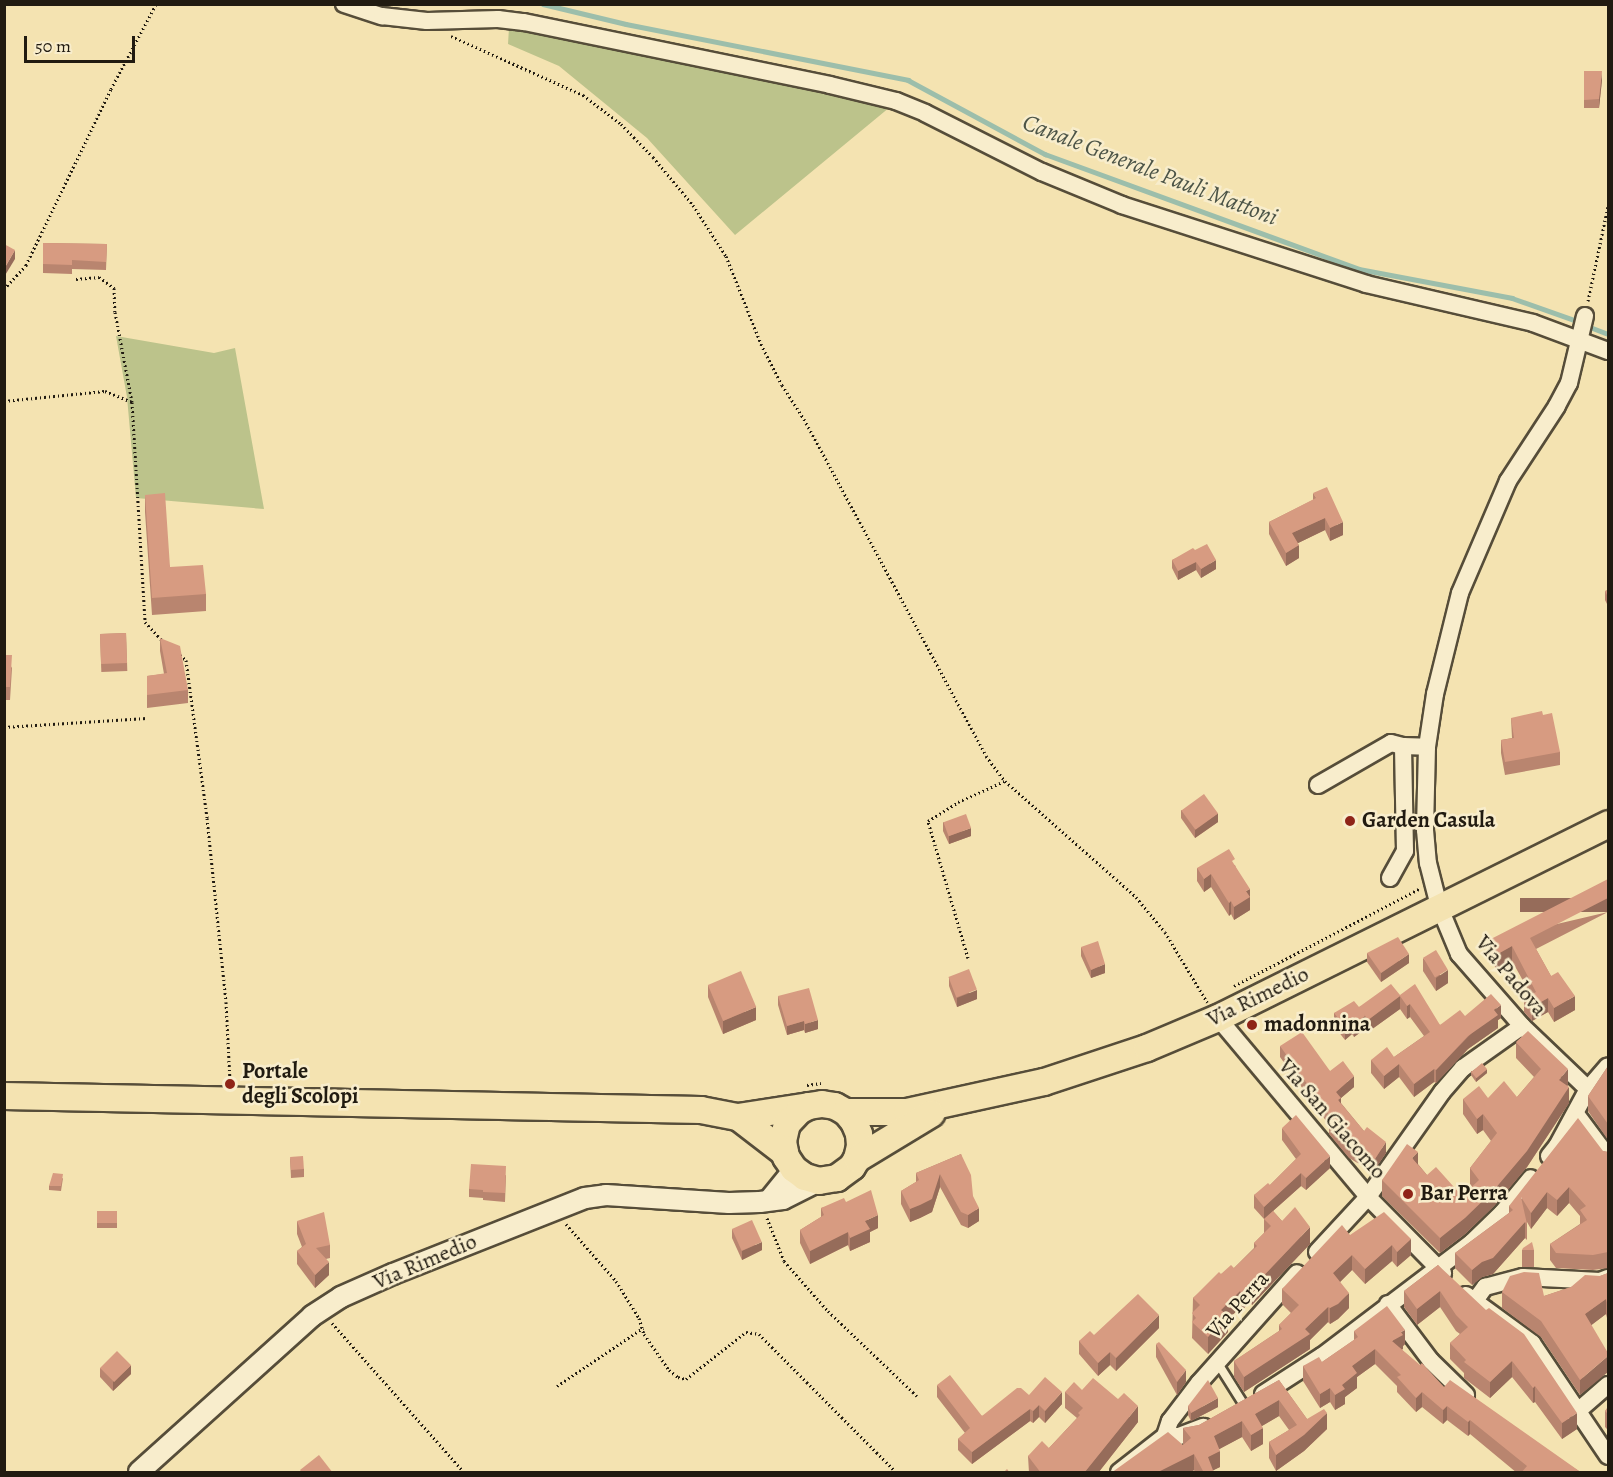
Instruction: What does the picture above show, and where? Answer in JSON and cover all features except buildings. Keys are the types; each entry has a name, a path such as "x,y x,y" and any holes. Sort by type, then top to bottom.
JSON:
{"main road":[{"name":"Via Rimedio","path":"846,1112 908,1112 958,1099 1044,1082 1147,1048 1209,1005 1436,894 1608,824"},
{"path":"4,1096 701,1110 738,1118 805,1177 819,1181 837,1178 845,1173 857,1159 860,1146 855,1122 846,1112 806,1096 738,1118"},
{"path":"789,1161 784,1135 787,1124 799,1111 806,1096"},
{"name":"Via Rimedio","path":"857,1159 909,1125 958,1099"}],"street":[{"path":"344,4 382,16 427,21 498,19 524,22 830,85 896,101 925,112 1042,172 1122,205 1366,284 1522,320 1608,351"},
{"name":"Via Padova","path":"1585,316 1569,383 1557,406 1508,481 1460,593 1435,694 1427,747 1425,830 1436,894 1459,954 1522,1026 1588,1089"},
{"path":"1318,785 1391,743 1427,747"},
{"path":"1390,878 1405,851 1403,746"},
{"name":"Via San Giacomo","path":"1209,1005 1368,1197 1474,1302 1510,1325 1532,1343 1608,1456"},
{"name":"Via Perra","path":"1165,1437 1170,1421 1217,1362 1368,1197 1442,1092 1462,1068 1522,1026"},
{"path":"1239,1407 1322,1356 1437,1266 1472,1242 1502,1213 1557,1146 1588,1089 1608,1066"},
{"path":"1576,1114 1608,1157"},
{"path":"765,1201 789,1161"},
{"name":"Via Rimedio","path":"139,1473 280,1342 341,1297 393,1274 585,1198 606,1196 729,1203 765,1201 783,1199 819,1181"},
{"path":"1474,1302 1485,1287 1524,1277 1600,1281 1608,1278"},
{"path":"1389,1304 1431,1361 1463,1392 1482,1406"},
{"path":"1579,1410 1608,1385"},
{"path":"1119,1473 1165,1437 1194,1432 1214,1421"}],"lane":[{"path":"1217,1362 1239,1407"}],"path":[{"path":"4,289 26,265 111,89 156,4"},
{"path":"427,21 460,42 583,95 621,124 653,157 693,205 726,256 761,344 782,385 804,419 986,756 1005,781 1136,897 1165,932 1209,1005"},
{"path":"1585,316 1608,206"},
{"path":"76,279 99,277 114,288 132,402 146,622 167,645"},
{"path":"4,401 105,391 132,402"},
{"path":"177,653 186,660 207,818 226,1002 230,1083"},
{"path":"4,728 147,718"},
{"path":"968,958 928,821 958,802 1005,781"},
{"path":"1233,987 1436,894"},
{"path":"806,1096 813,1083 831,1084"},
{"path":"765,1201 784,1261 828,1311 917,1396"},
{"path":"553,1209 616,1281 669,1370 678,1377 686,1379 735,1338 746,1332 759,1334 896,1473"},
{"path":"321,1310 464,1473"},
{"path":"557,1386 643,1328"}],"green space":[{"path":"509,28 604,41 890,107 735,235 647,138 559,66 508,44"},
{"path":"116,336 214,353 235,348 264,509 136,498 127,397"}],"waterway":[{"name":"Canale Generale Pauli Mattoni","path":"543,4 626,24 908,80 1045,154 1359,269 1512,298 1574,320"},
{"name":"Canale Generale Pauli Mattoni","path":"1590,327 1608,334"}],"place":[{"name":"Garden Casula","path":"1350,821"},
{"name":"madonnina","path":"1252,1025"},
{"name":"Portale degli Scolopi","path":"230,1084"},
{"name":"Bar Perra","path":"1408,1194"}]}
